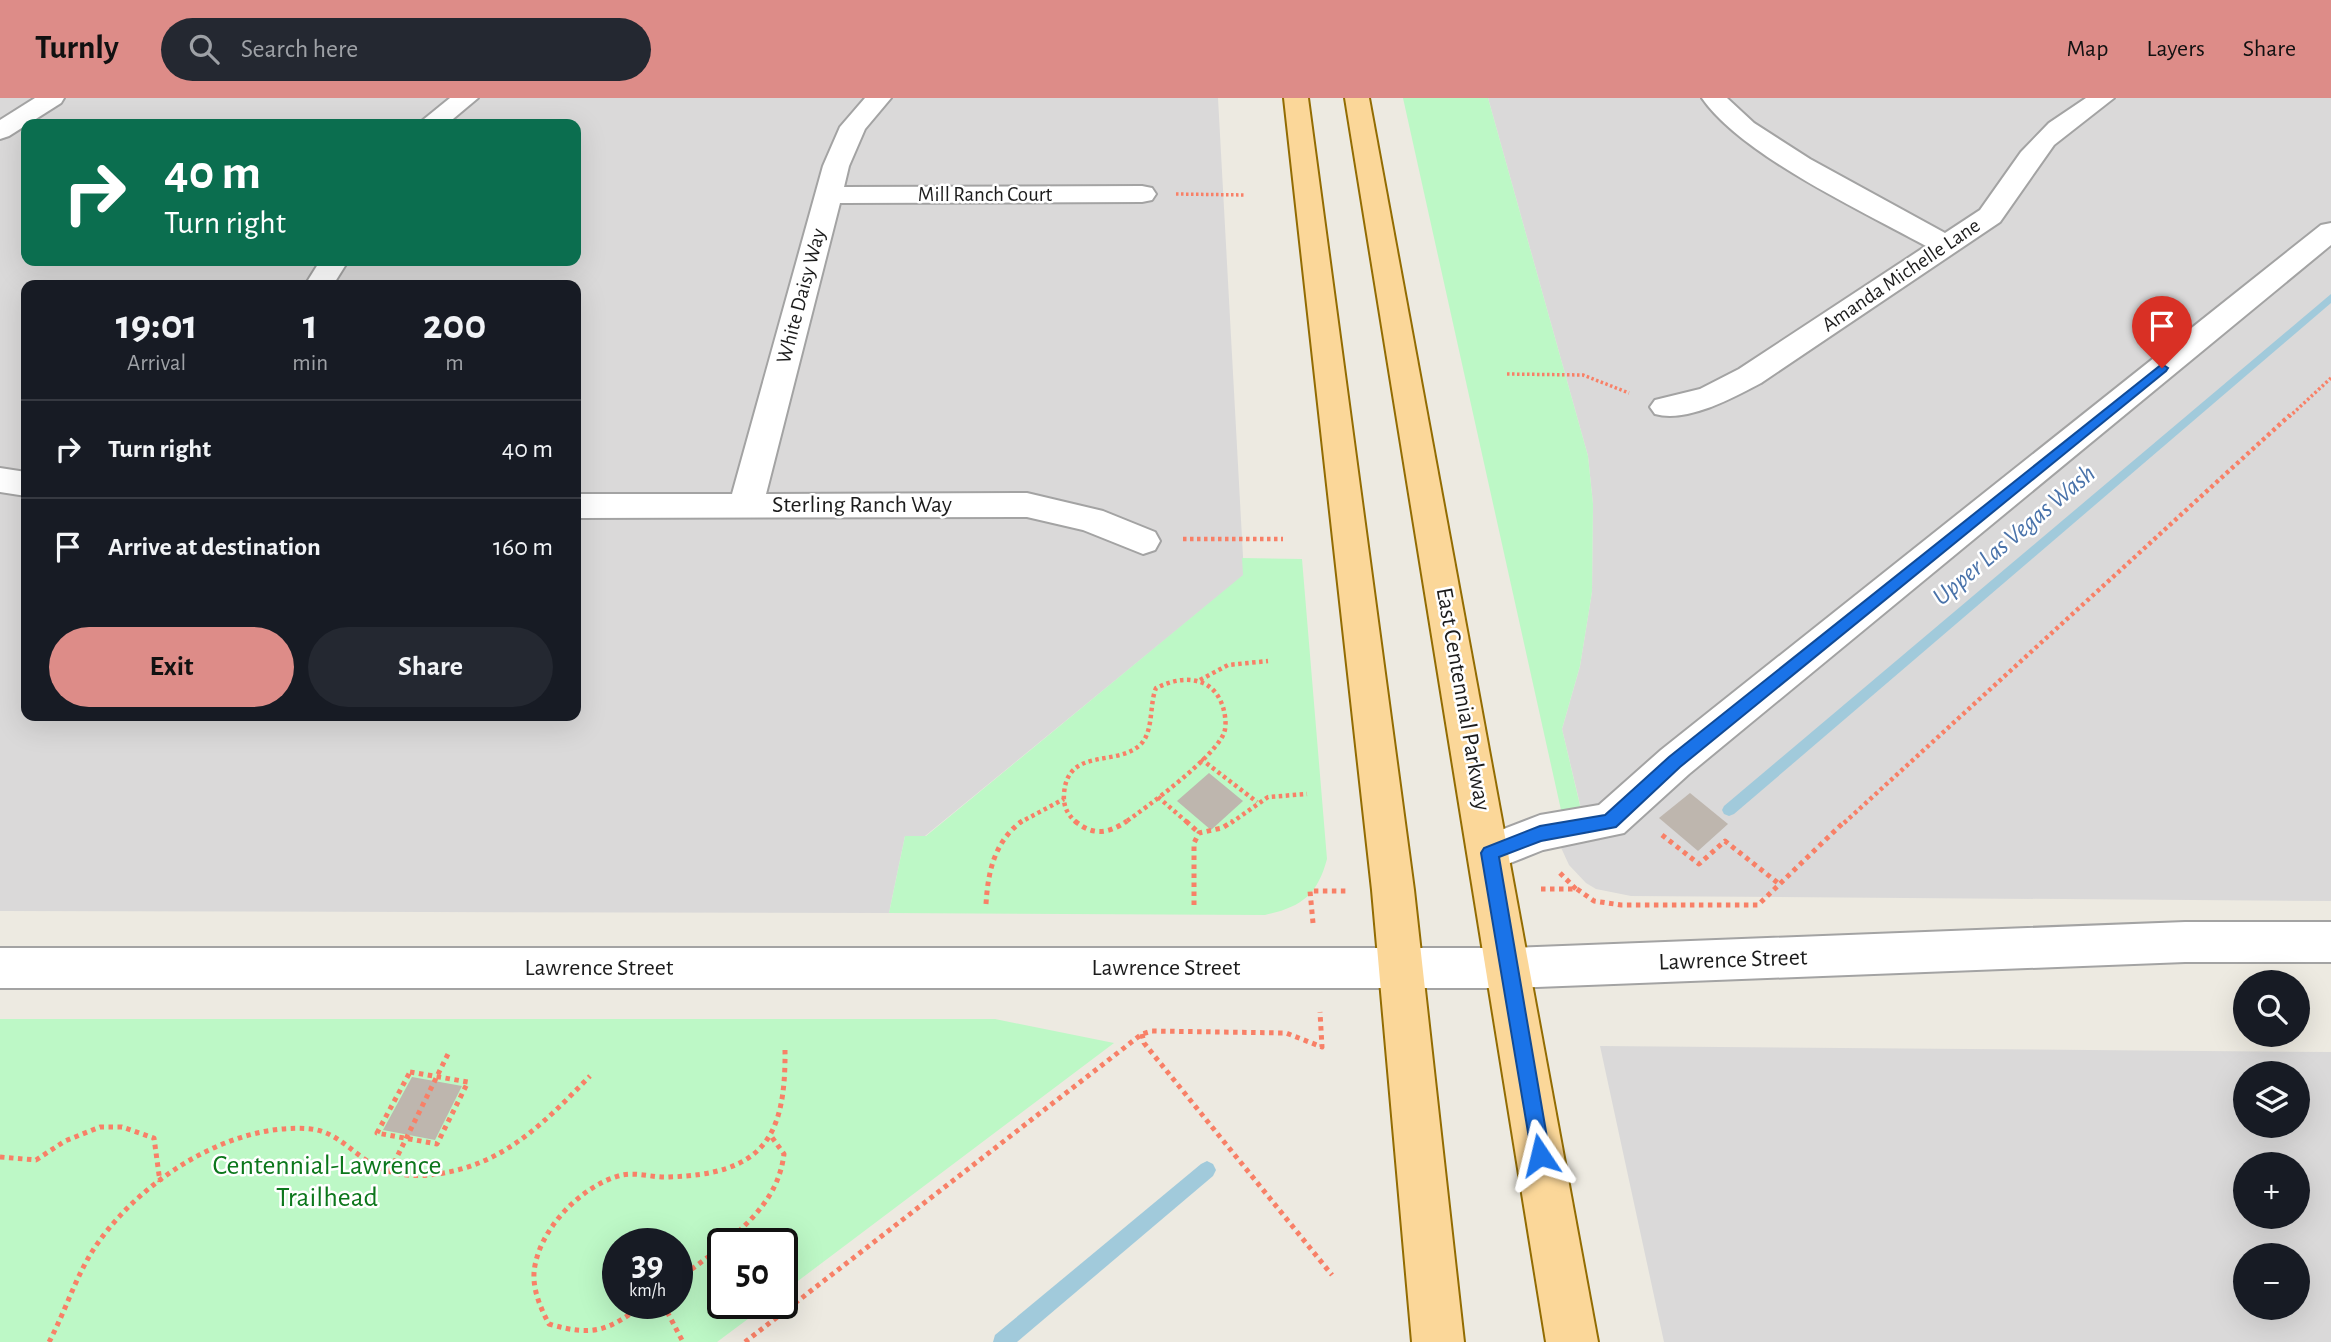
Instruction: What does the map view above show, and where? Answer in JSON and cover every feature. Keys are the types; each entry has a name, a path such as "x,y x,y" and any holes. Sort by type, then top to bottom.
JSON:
{"main road":[{"path":"1296,98 1391,876 1438,1342"},
{"name":"East Centennial Parkway","path":"1357,98 1490,853 1507,968 1572,1342"}],"street":[{"path":"0,131 52,98"},
{"path":"438,119 466,98"},
{"name":"White Daisy Way","path":"746,505 844,143 853,127 879,98"},
{"path":"1714,98 1758,138 1801,165 1946,245"},
{"name":"Amanda Michelle Lane","path":"1666,407 1709,397 1750,376 1990,216 2027,161 2048,138 2102,98"},
{"name":"Mill Ranch Court","path":"828,195 1142,194"},
{"path":"1490,853 1540,834 1610,821 1675,762 2331,231"},
{"path":"0,480 21,483"},
{"name":"Sterling Ranch Way","path":"581,506 1027,505 1091,520 1143,541"},
{"name":"Lawrence Street","path":"0,968 1507,968 2185,942 2331,942"}],"path":[{"path":"1142,194 1245,195"},
{"path":"1507,374 1583,375 1666,407"},
{"path":"1143,541 1283,539"},
{"path":"1199,681 1228,665 1268,661"},
{"path":"1168,681 1199,681 1213,687 1222,700 1225,720 1223,735 1201,759 1130,821 1109,832 1089,831 1075,823 1066,810 1065,799 1068,778 1078,766 1093,759 1120,754 1138,747 1150,728 1148,711 1156,688 1168,681"},
{"path":"1201,759 1257,802"},
{"path":"1158,797 1199,834 1218,832 1228,827 1257,802 1271,795 1307,794"},
{"path":"986,904 991,859 1008,831 1038,810 1065,799"},
{"path":"1658,832 1699,864 1725,841 1778,883"},
{"path":"1194,905 1194,843 1199,834"},
{"path":"1555,863 1560,873 1577,889"},
{"path":"1142,1034 1144,1043 1332,1275"},
{"path":"623,1319 597,1334 570,1331 550,1324 537,1299 534,1271 541,1248 554,1224 574,1200 597,1184 622,1175 668,1177 712,1174 747,1162 771,1136 785,1097 785,1050"},
{"path":"390,1171 449,1054"},
{"path":"410,1072 437,1076 468,1082 437,1144 377,1133 410,1072"},
{"path":"49,1342 92,1252 137,1199 187,1163 228,1140 279,1129 314,1129 346,1143 380,1168 390,1171 412,1177 458,1172 514,1147 590,1076"},
{"path":"0,1157 36,1160 53,1146 86,1131 120,1126 154,1138 160,1182"},
{"path":"742,1228 771,1200 783,1171 784,1154 771,1136"},
{"path":"671,1319 683,1342"}],"shaded area":[{"path":"0,98 1218,98 1244,575 925,836 905,836 889,913 0,911"},
{"path":"1488,98 2331,98 2331,901 1631,896 1596,889 1586,883 1569,865 1558,841 1583,817 1562,729 1580,666 1592,592 1593,504 1588,456"},
{"path":"1600,1046 2331,1052 2331,1342 1664,1342"}],"green space":[{"path":"1403,98 1488,98 1588,456 1593,504 1592,592 1580,666 1562,729 1583,818 1563,819"},
{"path":"1242,558 1302,559 1327,859 1318,882 1306,898 1298,904 1265,915 889,913 905,836 926,836 1243,575"},
{"name":"Centennial-Lawrence Trailhead","path":"0,1019 995,1019 1114,1043 798,1281 798,1228 707,1228 707,1319 748,1319 717,1342 0,1342"}],"building":[{"path":"1209,773 1243,801 1211,830 1177,801"},
{"path":"1690,793 1728,824 1698,851 1659,818"},
{"path":"412,1077 462,1086 435,1140 383,1130"}],"waterway":[{"name":"Upper Las Vegas Wash","path":"1729,810 2331,297"},
{"path":"1002,1342 1207,1170"}],"route":[{"path":"1540,1155 1490,853 1540,834 1610,821 1675,762 2162,368"}]}
